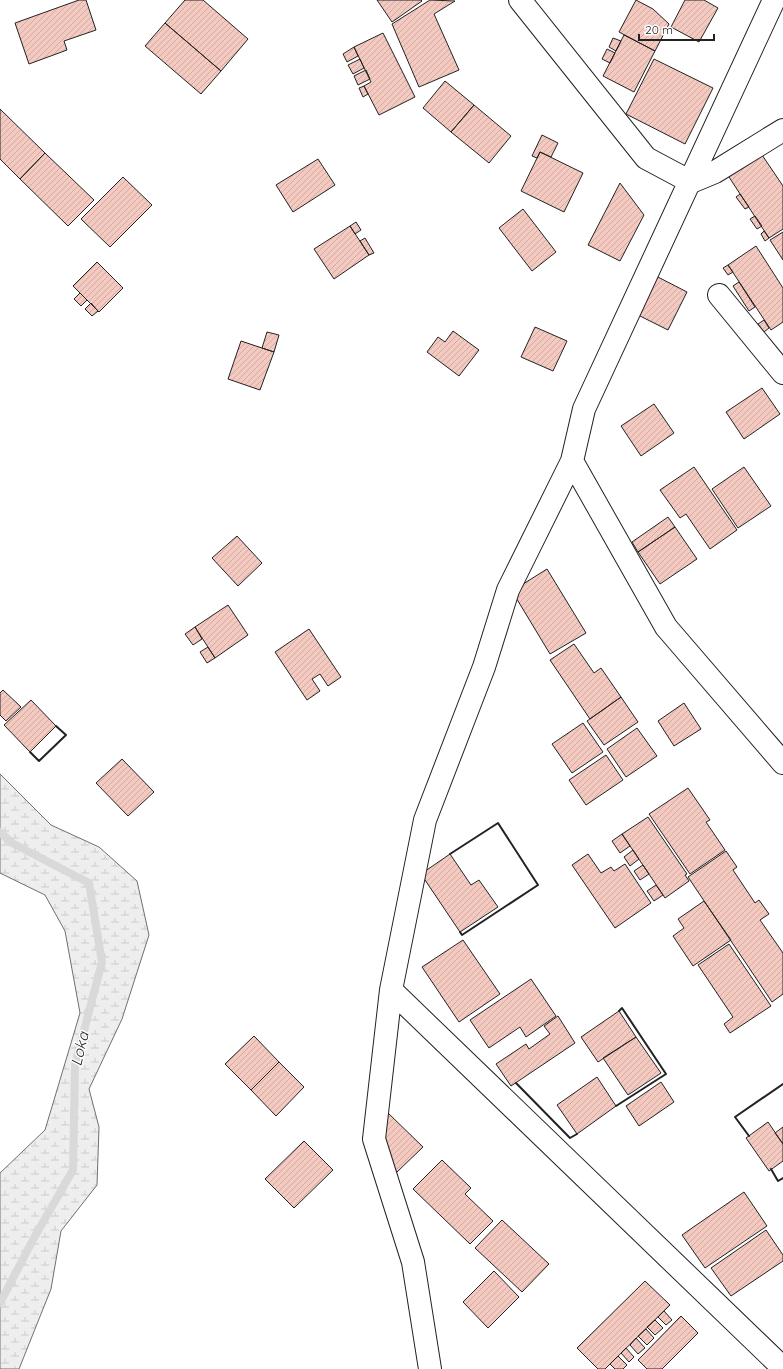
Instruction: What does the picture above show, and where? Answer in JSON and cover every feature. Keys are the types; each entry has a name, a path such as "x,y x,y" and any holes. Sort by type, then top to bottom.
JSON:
{"street":[{"path":"520,0 646,158 690,182"},
{"path":"430,1369 413,1262 374,1139 391,990 425,820 484,667 508,590 572,461 584,409 774,0"},
{"path":"690,182 715,172 783,130"},
{"path":"719,295 783,374"},
{"path":"572,461 666,627 783,763"},
{"path":"391,990 783,1368"}],"green space":[{"path":"0,774 51,825 99,847 137,881 149,935 122,1019 89,1089 99,1127 97,1185 61,1231 51,1289 19,1369 0,1369 0,1173 45,1130 80,1013 65,931 45,895 0,873"}],"building":[{"path":"79,0 86,0 96,30 64,41 67,50 29,64 15,23"},
{"path":"185,0 203,0 248,39 221,71 165,23"},
{"path":"377,0 421,0 422,1 392,22"},
{"path":"430,0 455,1 434,14 459,70 419,87 392,24"},
{"path":"636,0 653,9 669,24 655,51 619,32"},
{"path":"685,0 704,0 718,8 699,42 671,27"},
{"path":"165,23 221,71 201,94 145,46"},
{"path":"383,33 415,97 379,115 364,86 371,82 354,47"},
{"path":"624,35 655,51 634,92 603,76"},
{"path":"613,38 621,41 616,51 609,47"},
{"path":"354,47 358,56 347,62 343,54"},
{"path":"607,49 615,53 610,63 602,59"},
{"path":"360,59 364,68 353,74 348,65"},
{"path":"654,59 713,88 685,144 626,114"},
{"path":"366,70 370,79 358,85 354,76"},
{"path":"445,81 474,105 451,132 423,108"},
{"path":"364,86 368,94 363,97 359,88"},
{"path":"474,105 511,136 489,163 451,132"},
{"path":"0,109 45,153 20,179 0,159"},
{"path":"542,135 558,143 551,157 540,152 537,158 532,156"},
{"path":"540,152 583,173 564,212 521,191"},
{"path":"760,152 783,186 783,229 769,238 727,174"},
{"path":"45,153 94,200 68,226 20,179"},
{"path":"318,159 335,185 293,212 276,185"},
{"path":"123,177 152,205 110,247 81,219"},
{"path":"620,183 644,215 620,261 588,245"},
{"path":"740,194 749,207 745,209 736,197"},
{"path":"523,209 556,252 532,271 499,228"},
{"path":"755,216 762,226 757,229 750,219"},
{"path":"356,222 361,230 355,234 350,226"},
{"path":"350,226 369,255 334,279 314,249"},
{"path":"764,231 769,238 765,241 761,234"},
{"path":"783,232 783,260 770,240"},
{"path":"365,238 374,253 369,255 360,241"},
{"path":"756,246 783,288 783,322 771,330 728,265"},
{"path":"97,262 123,288 99,312 73,286"},
{"path":"728,265 733,272 728,275 723,268"},
{"path":"654,275 687,292 668,330 634,313"},
{"path":"739,282 755,307 749,311 733,286"},
{"path":"80,293 87,300 81,306 74,299"},
{"path":"91,303 98,311 92,316 85,309"},
{"path":"764,320 769,328 764,332 758,324"},
{"path":"535,327 567,341 553,371 521,357"},
{"path":"453,331 479,350 459,376 427,352 438,337 445,342"},
{"path":"267,332 279,335 274,352 262,348"},
{"path":"241,341 274,352 260,390 228,379"},
{"path":"762,388 780,414 744,439 726,412"},
{"path":"654,404 674,433 641,456 621,426"},
{"path":"694,467 737,530 710,549 686,514 680,518 660,490"},
{"path":"744,467 771,506 738,528 712,489"},
{"path":"668,517 675,527 638,552 632,542"},
{"path":"675,527 697,559 660,584 638,552"},
{"path":"237,536 262,563 238,586 212,558"},
{"path":"547,569 586,633 550,654 512,591"},
{"path":"228,605 248,635 215,658 195,627"},
{"path":"195,627 202,639 193,645 185,634"},
{"path":"309,629 341,677 328,686 320,674 312,679 320,691 307,700 275,652"},
{"path":"574,644 594,673 601,668 621,697 590,719 550,660"},
{"path":"208,647 215,658 207,663 200,652"},
{"path":"3,690 21,707 6,721 0,715 0,693"},
{"path":"621,697 638,722 604,745 587,721"},
{"path":"31,700 56,726 30,752 4,725"},
{"path":"684,703 701,729 674,746 658,721"},
{"path":"583,723 603,752 572,773 552,744"},
{"path":"637,728 657,756 626,777 607,749"},
{"path":"606,755 623,780 586,805 569,780"},
{"path":"122,759 154,792 128,816 96,783"},
{"path":"688,788 710,820 706,822 725,850 690,874 649,814"},
{"path":"648,817 687,874 685,875 689,881 665,898 622,834"},
{"path":"622,834 630,846 620,853 612,841"},
{"path":"633,850 639,859 630,866 624,857"},
{"path":"726,851 737,867 733,870 755,903 759,900 769,914 760,920 783,953 783,994 772,1002 688,877"},
{"path":"450,854 471,885 479,880 498,907 460,932 421,874"},
{"path":"588,854 601,873 611,867 614,871 625,864 651,903 615,928 572,865"},
{"path":"643,865 649,874 640,880 634,871"},
{"path":"656,885 663,895 654,901 647,891"},
{"path":"704,901 731,940 693,966 673,936 684,928 678,919"},
{"path":"463,940 500,994 459,1022 422,967"},
{"path":"729,944 771,1006 730,1033 724,1024 733,1017 698,965"},
{"path":"531,979 556,1016 526,1037 520,1027 489,1048 470,1020"},
{"path":"619,1011 636,1037 598,1062 581,1037"},
{"path":"558,1016 575,1043 511,1086 496,1064 526,1044 529,1049 550,1034 544,1026"},
{"path":"254,1036 279,1062 251,1090 225,1064"},
{"path":"636,1037 661,1073 628,1095 603,1058"},
{"path":"279,1062 304,1087 276,1116 251,1090"},
{"path":"597,1077 616,1106 577,1134 557,1105"},
{"path":"661,1082 674,1102 639,1126 626,1106"},
{"path":"387,1112 423,1147 397,1172 362,1138"},
{"path":"768,1122 783,1144 783,1161 769,1171 746,1138"},
{"path":"783,1127 783,1144 775,1133"},
{"path":"304,1141 333,1170 294,1208 265,1179"},
{"path":"442,1160 471,1188 465,1194 493,1221 470,1244 413,1189"},
{"path":"744,1192 767,1226 705,1268 682,1235"},
{"path":"502,1220 549,1264 522,1292 475,1248"},
{"path":"766,1230 783,1255 783,1261 731,1296 711,1268"},
{"path":"494,1271 519,1297 488,1328 463,1302"},
{"path":"645,1281 670,1305 605,1369 598,1369 577,1348"},
{"path":"664,1311 672,1320 666,1325 658,1317"},
{"path":"681,1316 698,1333 662,1369 647,1369 638,1360"},
{"path":"655,1320 663,1328 655,1335 647,1327"},
{"path":"646,1329 654,1338 647,1345 638,1336"},
{"path":"636,1338 645,1348 638,1354 630,1345"},
{"path":"626,1348 634,1357 629,1362 621,1353"},
{"path":"618,1356 627,1365 623,1369 615,1369 610,1364"}],"waterway":[{"name":"Loka","path":"0,832 12,843 89,883 102,962 75,1065 73,1170 35,1236 0,1303"}],"wall":[{"path":"30,752 39,761 66,735 56,726"},
{"path":"450,854 498,823 538,885 462,935 460,932"},
{"path":"616,1106 666,1074 622,1008 619,1011"},
{"path":"516,1083 570,1138 577,1134"},
{"path":"749,1136 735,1117 783,1084"},
{"path":"771,1169 778,1181 783,1178"}]}
